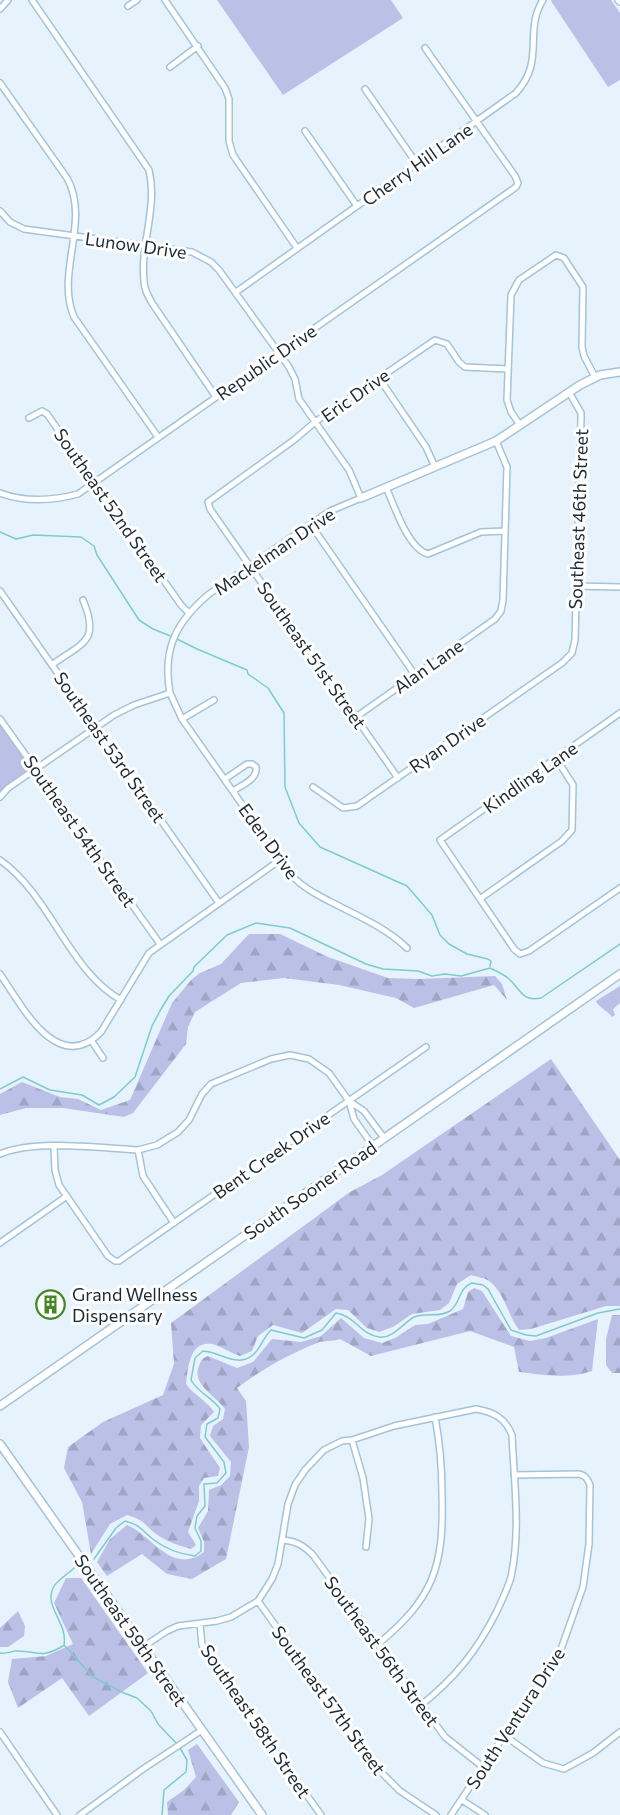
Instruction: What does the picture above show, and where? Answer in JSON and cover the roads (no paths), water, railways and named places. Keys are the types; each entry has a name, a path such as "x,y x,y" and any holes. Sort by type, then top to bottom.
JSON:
{"main road":[{"name":"Mackelman Drive","path":"361,498 496,441 595,377 620,372"},
{"name":"South Sooner Road","path":"0,1406 620,974"},
{"name":"Southeast 59th Street","path":"0,1444 262,1815"}],"street":[{"path":"0,9 8,0"},
{"path":"32,0 149,170 152,193 144,282 148,296 216,397"},
{"path":"129,6 137,0"},
{"path":"165,0 219,76 227,93 229,141 233,155 297,248"},
{"name":"Cherry Hill Lane","path":"236,292 509,100 526,81 533,63 535,20 543,0"},
{"path":"170,67 198,46"},
{"path":"425,48 477,122"},
{"path":"0,83 70,184 75,201 67,294 74,317 158,437"},
{"path":"365,89 417,164"},
{"name":"Republic Drive","path":"0,493 10,497 36,500 78,494 513,189 518,183 515,176 477,122"},
{"path":"305,131 357,206"},
{"name":"Lunow Drive","path":"0,212 10,222 24,229 146,245 192,252 202,256 219,270 279,352 293,374 299,399 350,473 361,498"},
{"path":"520,425 508,405 511,295 519,280 553,256 559,255 564,258 583,287 582,347 595,377"},
{"name":"Eric Drive","path":"208,502 294,440 315,422 435,340 447,344 465,367 508,369"},
{"path":"379,378 426,447 435,467"},
{"name":"Southeast 46th Street","path":"569,392 581,413 574,649"},
{"name":"Southeast 52nd Street","path":"29,418 42,411 48,414 181,605 189,613"},
{"path":"386,487 401,523 424,554 481,532 505,531 507,467 496,441"},
{"name":"Mackelman Drive","path":"170,693 167,665 172,640 189,613 209,594 330,511 361,498"},
{"name":"Southeast 51st Street","path":"208,502 210,509 398,778"},
{"path":"311,525 415,675"},
{"name":"Alan Lane","path":"356,717 495,619 503,600 505,531"},
{"path":"576,586 620,587"},
{"name":"Southeast 53rd Street","path":"0,591 219,903"},
{"path":"53,664 89,636 90,617 83,600"},
{"name":"Ryan Drive","path":"313,787 348,808 357,806 562,663 574,649"},
{"path":"0,797 8,788 96,727 134,705 170,693"},
{"name":"Eden Drive","path":"170,693 183,719 293,877 306,889 379,927 397,938 407,948"},
{"path":"183,719 214,700"},
{"name":"Kindling Lane","path":"481,898 440,840 620,713"},
{"name":"Southeast 54th Street","path":"0,718 160,944"},
{"path":"556,758 573,785 573,830 562,841 481,898 514,949 520,954 529,951 620,888"},
{"path":"225,779 248,764 256,767 255,776 233,791"},
{"path":"0,860 12,868 27,884 96,982 121,1000"},
{"path":"0,974 46,1037 54,1042 67,1045 81,1044 91,1040 101,1032 145,958 160,944 280,860"},
{"path":"91,1040 103,1059"},
{"name":"Bent Creek Drive","path":"67,1196 108,1256 115,1262 123,1259 426,1047"},
{"path":"0,1154 34,1145 138,1150 157,1145 178,1132 211,1084 281,1056 303,1057 321,1065 349,1101 354,1119 373,1146"},
{"path":"349,1101 364,1111 384,1138"},
{"path":"0,1243 67,1196 56,1177 54,1146"},
{"path":"138,1150 143,1176 174,1223"},
{"path":"143,1647 178,1626 231,1617 258,1601 272,1579 288,1504 295,1485 305,1470 324,1450 342,1441 435,1417 476,1409 494,1413 502,1418 512,1436 515,1542 510,1578 486,1633 466,1662 446,1684 420,1706"},
{"path":"378,1644 414,1610 429,1587 441,1553 442,1473 435,1417"},
{"path":"352,1440 363,1478 369,1520 366,1547"},
{"name":"South Ventura Drive","path":"451,1815 560,1652 583,1587 589,1544 590,1485 584,1475 514,1475"},
{"name":"Southeast 56th Street","path":"282,1540 294,1541 304,1546 313,1555 420,1706 445,1737 483,1767"},
{"name":"Southeast 57th Street","path":"258,1601 374,1765 399,1791 436,1815"},
{"name":"Southeast 58th Street","path":"200,1624 202,1645 208,1657 321,1815"},
{"path":"80,1815 202,1730"},
{"path":"0,1732 57,1815"},
{"path":"505,1736 543,1763 564,1769 593,1753 620,1732"},
{"path":"462,1800 485,1815"}],"waterway":[{"path":"0,532 16,539 33,535 81,537 94,546 97,555 139,620 173,637"},
{"path":"177,639 247,670 248,674 268,688 284,713 285,787 299,823 320,847 407,886 432,915 440,935 449,944 467,954 488,959 491,961 490,966"},
{"path":"0,1089 23,1077 50,1090 82,1095 99,1105 114,1097 135,1077 152,1026 169,996 193,971 194,967 227,935 256,923 290,928 366,964 383,969 418,971 432,976 445,974 461,976 490,968 508,978 522,994 534,999 541,998 620,944"},
{"path":"94,1559 116,1528 125,1521 138,1526 150,1537 173,1551 195,1556 201,1551 201,1541 195,1528 197,1516 205,1506 204,1484 217,1483 226,1473 224,1462 205,1437 207,1424 218,1418 220,1409 191,1380 195,1358 203,1351 242,1360 254,1354 271,1330 304,1338 322,1330 336,1313 348,1317 367,1333 379,1337 389,1336 414,1317 450,1311 454,1308 464,1288 472,1283 483,1285 488,1289 511,1330 526,1335 536,1336 598,1313 620,1309"},
{"path":"64,1645 63,1629 51,1602 51,1595 57,1583 74,1568"},
{"path":"64,1645 93,1677 137,1698 151,1711 158,1724 177,1744"},
{"path":"0,1653 15,1651 49,1653 63,1646"},
{"path":"162,1815 164,1790 186,1772 187,1760 180,1748"}],"place":[{"name":"Grand Wellness Dispensary","path":"51,1304"}]}
